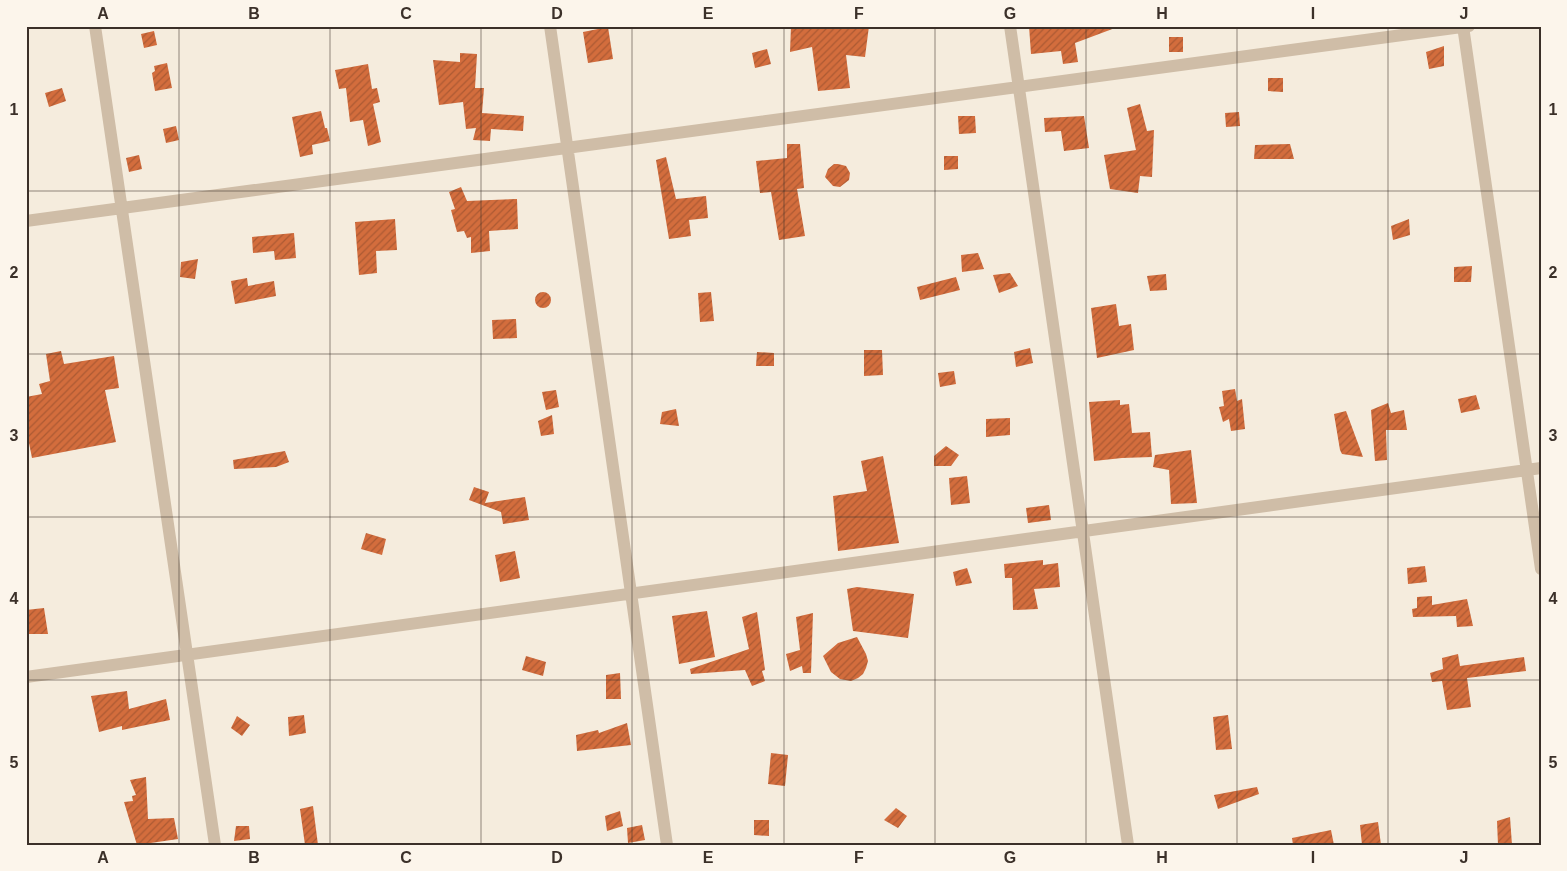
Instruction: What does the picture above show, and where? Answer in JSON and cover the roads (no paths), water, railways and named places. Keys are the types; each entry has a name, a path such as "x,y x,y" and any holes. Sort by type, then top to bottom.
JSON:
{"street":[{"path":"95,26 215,845"},
{"path":"550,26 667,845"},
{"path":"1010,26 1128,845"},
{"path":"26,221 1465,26 1541,568"},
{"path":"26,677 1541,468"}]}
